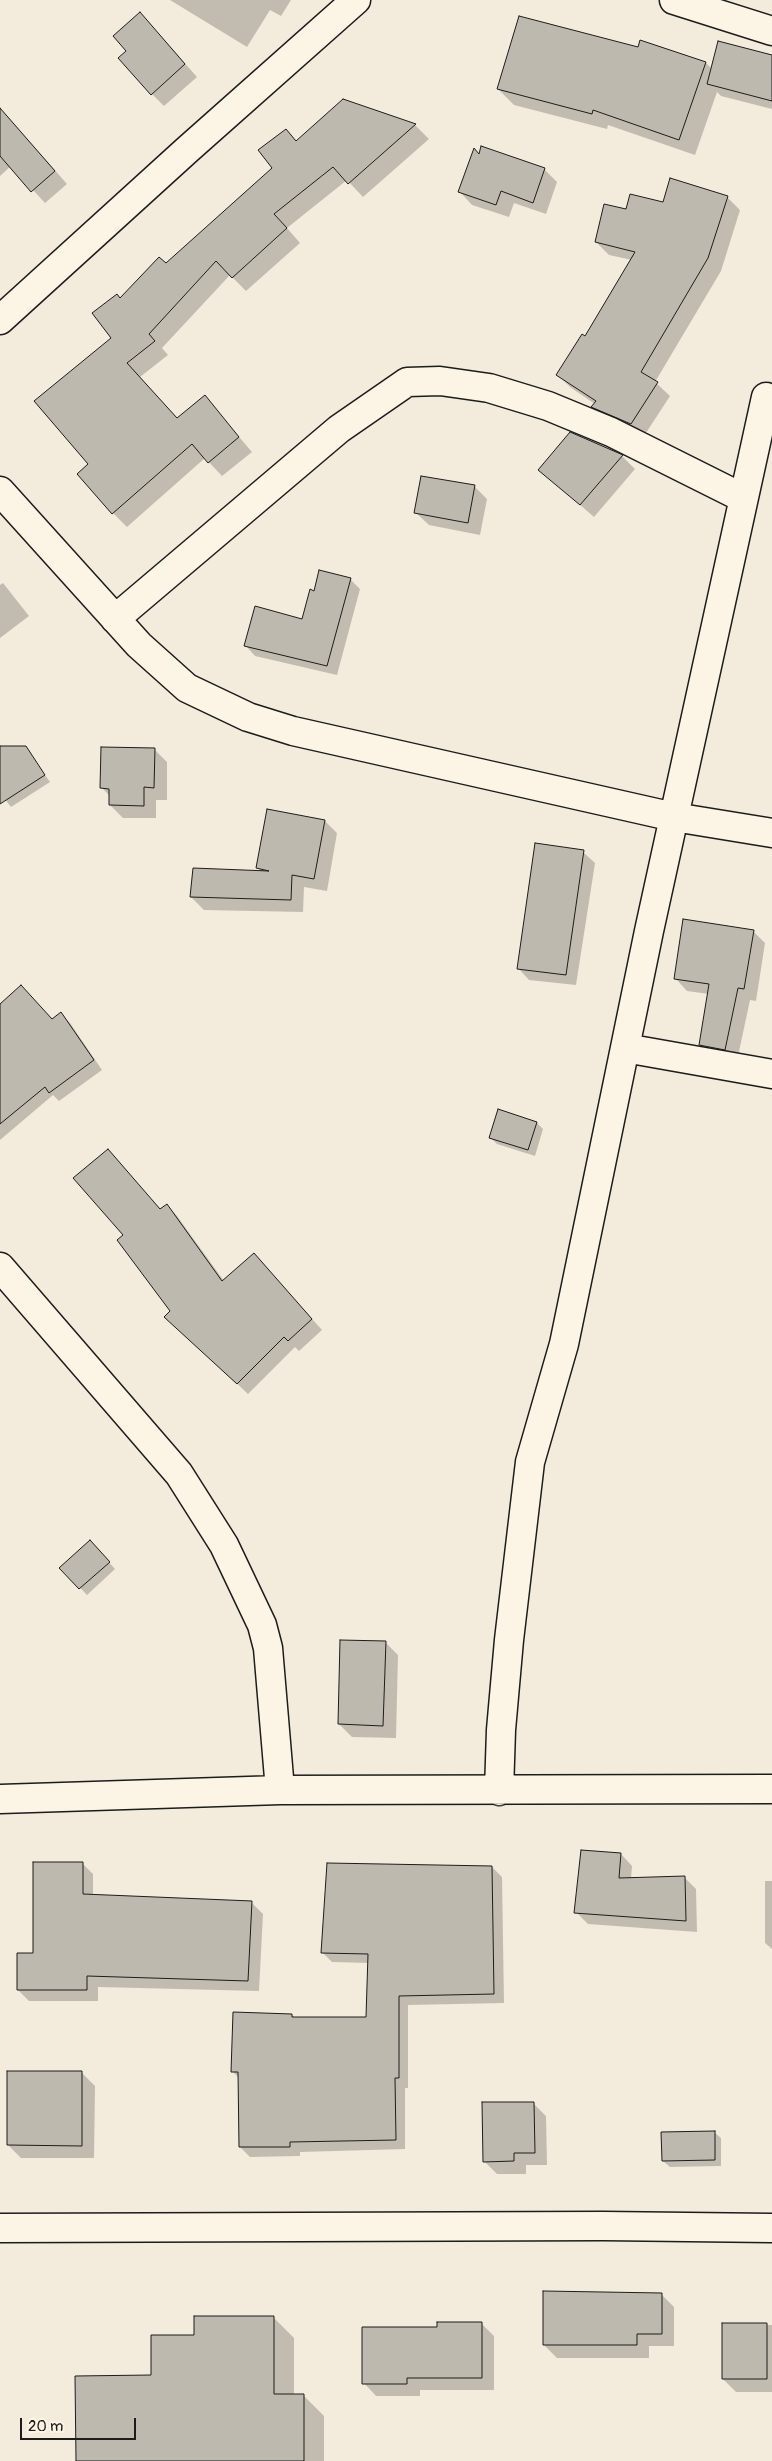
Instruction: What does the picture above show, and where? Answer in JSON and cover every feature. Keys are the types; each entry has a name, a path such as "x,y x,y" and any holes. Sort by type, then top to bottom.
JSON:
{"street":[{"path":"0,320 356,0"},
{"path":"674,0 772,31"},
{"path":"115,619 339,429 407,382 440,381 489,388 548,406 611,432 743,498"},
{"path":"499,1791 501,1730 508,1640 530,1462 564,1344 674,817 743,498 770,390"},
{"path":"0,491 139,645 187,688 248,717 293,731 674,817 772,833"},
{"path":"625,1048 772,1074"},
{"path":"0,1267 180,1474 224,1545 262,1625 268,1648 280,1790"},
{"path":"0,1799 280,1790 772,1789"},
{"path":"0,2228 583,2226 772,2228"}],"building":[{"path":"140,12 185,64 151,95 118,58 126,51 113,36"},
{"path":"519,16 638,47 640,40 706,62 679,140 593,110 592,114 497,89"},
{"path":"718,41 772,55 772,101 707,84"},
{"path":"343,99 416,124 348,184 333,167 274,214 287,228 232,278 216,261 149,334 155,341 127,363 177,418 205,395 239,437 208,463 192,444 112,514 77,474 88,464 34,401 111,338 92,313 117,294 120,298 159,257 166,263 272,168 258,150 286,129 296,141"},
{"path":"0,108 55,171 31,192 0,156"},
{"path":"481,146 545,168 533,203 501,191 496,205 458,192 474,148 479,154"},
{"path":"670,178 728,196 708,258 641,372 658,382 631,424 591,407 596,401 556,375 582,334 585,336 635,252 595,242 604,204 626,209 630,194 663,202"},
{"path":"570,432 623,455 580,505 538,470"},
{"path":"421,476 475,485 468,523 414,513"},
{"path":"319,570 351,578 327,666 244,646 255,606 302,619 310,589 314,591"},
{"path":"0,746 26,746 45,775 0,804"},
{"path":"101,747 155,748 154,788 144,787 144,806 109,805 109,789 100,788"},
{"path":"267,809 325,820 314,879 292,875 291,900 190,897 193,868 269,871 256,868"},
{"path":"535,843 584,850 566,975 517,969"},
{"path":"683,919 754,930 744,989 738,988 725,1050 699,1045 709,984 674,979"},
{"path":"21,985 52,1019 61,1012 94,1060 49,1093 45,1087 0,1124 0,1004"},
{"path":"498,1109 537,1122 528,1150 489,1138"},
{"path":"108,1149 160,1209 167,1204 222,1281 254,1253 312,1319 288,1341 284,1337 237,1384 164,1317 170,1311 117,1240 123,1235 73,1178"},
{"path":"90,1540 110,1562 79,1589 59,1568"},
{"path":"340,1640 386,1641 383,1726 338,1724"},
{"path":"581,1850 621,1853 619,1878 685,1876 686,1921 574,1913"},
{"path":"33,1862 83,1862 83,1894 252,1901 248,1981 87,1976 87,1990 17,1990 17,1953 33,1953"},
{"path":"327,1863 492,1866 494,1994 399,1996 399,2078 395,2078 396,2140 290,2142 290,2147 239,2147 238,2072 231,2072 233,2012 292,2014 292,2017 366,2017 368,1954 321,1953"},
{"path":"7,2071 82,2071 82,2146 7,2145"},
{"path":"482,2102 534,2102 535,2153 514,2153 514,2161 483,2162"},
{"path":"715,2131 715,2160 662,2161 661,2132"},
{"path":"543,2291 662,2293 662,2334 637,2334 637,2345 543,2345"},
{"path":"194,2316 274,2316 274,2394 304,2394 304,2461 76,2461 75,2376 151,2375 151,2335 194,2335"},
{"path":"437,2322 482,2322 482,2378 407,2378 407,2384 362,2384 362,2327 437,2327"},
{"path":"722,2323 767,2323 767,2379 722,2379"}]}
